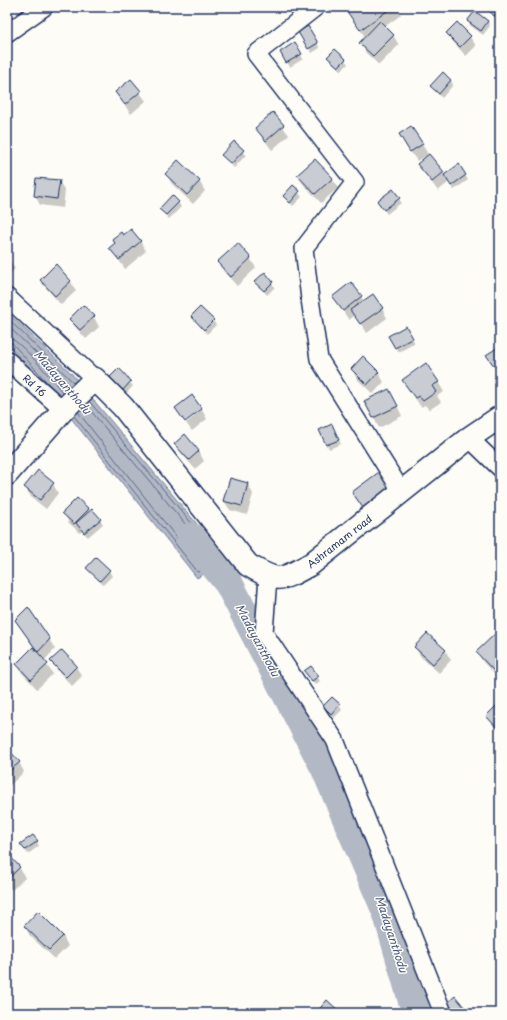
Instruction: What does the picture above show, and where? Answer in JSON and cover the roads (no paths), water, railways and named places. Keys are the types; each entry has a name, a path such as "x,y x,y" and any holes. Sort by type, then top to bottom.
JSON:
{"main road":[{"name":"Ashramam road","path":"95,379 123,407 248,565 268,576 286,578 311,564 469,438 500,417"},
{"path":"7,474 63,410 95,379"}],"street":[{"path":"7,33 44,7"},
{"path":"316,7 256,54 355,182 304,248 319,359 402,492"},
{"path":"7,297 95,379"},
{"name":"Rd 16","path":"7,360 63,410"},
{"path":"469,438 500,468"},
{"path":"268,576 264,633 335,740 443,1013"}],"water":[{"path":"7,312 71,373 227,560 197,578 41,380 7,344"}],"waterway":[{"name":"Madayanthodu","path":"191,537 229,584 325,768 387,913 416,1013"}]}
